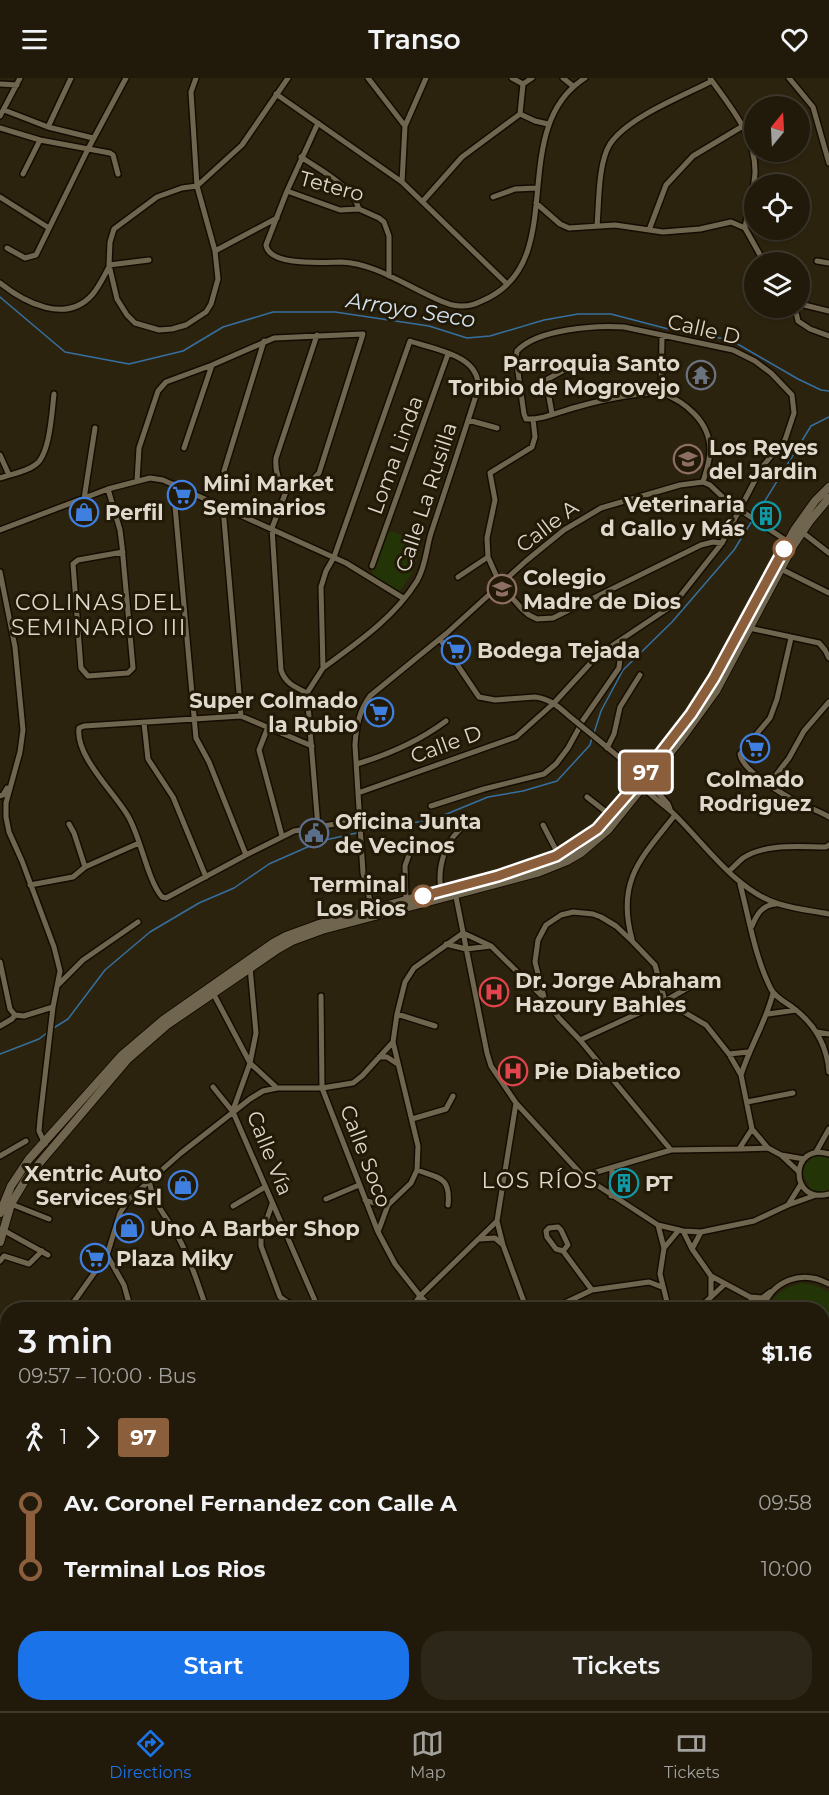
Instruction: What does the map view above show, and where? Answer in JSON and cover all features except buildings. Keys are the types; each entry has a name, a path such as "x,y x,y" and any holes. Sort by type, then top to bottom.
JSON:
{"main road":[{"path":"374,913 455,891 524,877 567,861 581,853 608,830 642,779 691,714 804,516 829,487"},
{"path":"0,1242 5,1202 139,1048 166,1025 249,964 300,938 406,901 441,891 455,891 556,856 581,841 610,815 708,704 781,569 790,544 829,498"},
{"path":"0,1213 21,1170 135,1043 163,1020 211,991"}],"street":[{"path":"0,116 20,78"},
{"path":"48,127 72,78"},
{"path":"7,248 25,258 36,255 93,138 126,78"},
{"path":"196,78 191,92 197,186 215,251 218,279 212,304 196,319 172,329 145,328 135,323 127,315 117,299 109,265 111,236 119,224 145,204 169,191 197,186 242,145 288,78"},
{"path":"368,78 405,126"},
{"path":"402,182 405,126 426,78"},
{"path":"512,78 523,84"},
{"path":"523,84 532,78"},
{"path":"563,78 573,86"},
{"path":"318,123 287,191 266,245 267,250 270,253 306,264 350,263 389,276 449,305 459,306 480,302 496,294 523,264 536,204 541,153 548,124 573,86 585,78"},
{"path":"789,78 813,107 829,163"},
{"path":"597,226 603,167 609,145 626,125 711,79 743,126 752,150 755,174"},
{"path":"0,84 17,86"},
{"path":"423,201 462,157 520,114 523,84"},
{"path":"276,94 402,182 459,240 507,284"},
{"path":"4,110 48,127 93,138"},
{"path":"520,114 548,124"},
{"path":"649,230 666,184 693,156 743,126"},
{"path":"0,129 40,140 111,154 118,174"},
{"path":"23,174 40,140"},
{"path":"301,157 345,189 354,198 359,209"},
{"path":"493,197 515,189 537,188"},
{"name":"Tetero","path":"287,191 344,211 359,209 379,218 387,229 389,276"},
{"path":"0,197 49,228"},
{"path":"536,204 564,227 615,225 663,232 684,231 731,222 744,228"},
{"path":"215,251 277,218"},
{"path":"109,265 149,260"},
{"path":"817,261 829,263"},
{"path":"0,283 28,302 50,309 71,308 92,296 109,265"},
{"path":"810,306 829,311"},
{"path":"797,318 798,321 810,329 829,336"},
{"name":"Calle D","path":"358,794 516,737 554,703 598,655 673,605 722,543 762,467 785,440 794,413 792,395 771,373 742,353 624,327 590,326 570,329 522,346 517,351 516,358 524,414 530,419 536,436 532,447 490,473 495,501 487,538 488,557"},
{"path":"137,481 139,448 161,386 264,341 284,336 317,335 363,334 319,473 307,485 287,489 282,485 277,474 276,458 317,335"},
{"path":"661,393 662,336"},
{"path":"224,471 264,341"},
{"name":"Calle La Rusilla","path":"306,693 323,668 370,633 411,589 422,571 430,538 478,389 479,381 476,373 466,361 410,341 334,557"},
{"name":"Loma Linda","path":"372,566 448,354"},
{"path":"552,414 546,380 575,364"},
{"path":"184,448 212,365"},
{"path":"530,419 628,394 661,393 671,396 688,407 704,426 710,450 703,483 710,485 728,502 790,544"},
{"path":"0,478 32,467 42,459 54,394"},
{"path":"468,420 497,428"},
{"path":"84,499 95,428"},
{"path":"0,455 9,475"},
{"path":"0,530 108,489 150,478 164,480 334,557 403,598"},
{"name":"Calle A","path":"374,913 363,873 360,843 356,731 362,707 370,696 440,639 564,530 601,508 680,485 703,483"},
{"path":"173,484 196,738 209,762 246,855"},
{"path":"108,489 120,530 123,552 133,668 125,674 88,675 81,668 73,564 78,560 123,552"},
{"path":"287,489 272,528 281,670 289,684 306,693 318,826"},
{"path":"224,508 241,717"},
{"path":"802,532 829,553"},
{"path":"458,578 488,557 500,584 529,615 544,620 562,614 701,545 713,542 722,543"},
{"path":"323,668 321,587 334,557"},
{"path":"781,569 829,593"},
{"path":"0,572 15,647 23,730 20,752 6,803 6,817 9,832 60,971 53,1007 39,1131 43,1143 51,1148"},
{"path":"749,628 819,643 829,658"},
{"path":"791,638 777,699 770,718 740,754 741,760 752,772 769,784 800,804 829,817"},
{"path":"440,639 479,697 489,700 535,697 554,703 642,779 659,803 673,813 740,884 778,904 829,914"},
{"path":"431,806 484,789 544,774 556,764 619,668 620,659 615,645"},
{"path":"607,748 614,734 620,707 640,675"},
{"path":"769,784 789,758 804,730 829,702"},
{"path":"312,746 241,717 84,726 80,728 79,736 82,750 129,817 162,897 166,898 294,831 359,820"},
{"path":"357,764 401,750 446,721"},
{"path":"144,723 148,759 173,797 206,877"},
{"path":"268,727 259,750 282,836"},
{"path":"0,796 3,795 11,781"},
{"path":"587,796 610,815"},
{"path":"632,941 626,918 627,899 636,867 673,813"},
{"path":"69,824 85,867"},
{"path":"441,891 439,871 443,856 460,829 467,824"},
{"path":"0,825 9,832"},
{"path":"543,825 555,848 556,856"},
{"path":"30,885 73,877 85,867 139,843"},
{"path":"729,872 743,858 762,850 829,845"},
{"path":"406,901 405,866 411,846"},
{"path":"740,884 762,970 772,993 796,1010 817,1032 827,1046 829,1070"},
{"path":"455,891 487,1053 495,1072 516,1103 583,1176 610,1196 658,1225 701,1232 754,1221 788,1205 816,1195 829,1194"},
{"path":"752,927 758,912 769,905 778,904"},
{"path":"545,999 535,962 538,940 546,925 561,915 573,912 593,914 616,926 655,965 665,1001 706,1025 729,1054 741,1075 752,1129 768,1148 781,1155 798,1171 801,1184 816,1195"},
{"path":"616,926 626,918"},
{"path":"58,985 83,960 138,922"},
{"path":"378,1232 388,1205 411,1183 417,1170 418,1146 393,1042 405,982 414,968 463,933"},
{"path":"463,933 492,946 545,999 671,1150"},
{"path":"446,944 466,949 492,946"},
{"path":"0,962 10,1009 15,1014 24,1016 53,1007"},
{"name":"Calle Vía","path":"249,964 256,1033 250,1063 233,1112 315,1302"},
{"path":"580,1040 665,1001 703,979"},
{"path":"211,991 250,1063 277,1088"},
{"path":"741,1075 748,1052 768,1014 772,993"},
{"name":"Calle Soco","path":"321,996 322,1088 378,1232 395,1264 426,1302"},
{"path":"768,1014 796,1010"},
{"path":"0,1026 12,1019 15,1014"},
{"path":"397,1014 435,1026"},
{"path":"817,1032 829,1034"},
{"path":"74,1302 107,1255 120,1213 129,1199 148,1181 233,1112 263,1091 277,1088 322,1088 353,1083 393,1042"},
{"path":"729,1054 748,1052"},
{"path":"379,1057 387,1057 398,1065"},
{"path":"213,1087 233,1112"},
{"path":"747,1102 793,1093"},
{"path":"412,1119 446,1109 453,1096"},
{"path":"516,1103 497,1221 503,1245 524,1302"},
{"path":"739,1149 752,1129"},
{"path":"798,1171 804,1159 816,1152 829,1129"},
{"path":"0,1156 26,1141"},
{"path":"583,1176 671,1150 768,1148"},
{"path":"816,1152 829,1154"},
{"path":"781,1155 804,1159"},
{"path":"610,1196 612,1169"},
{"path":"417,1170 442,1179 450,1190 448,1205"},
{"path":"148,1181 156,1204 177,1236 194,1272 204,1302"},
{"path":"788,1205 801,1184"},
{"path":"326,1199 359,1185"},
{"path":"233,1206 265,1187"},
{"path":"365,1200 388,1205"},
{"path":"5,1202 49,1220"},
{"path":"272,1204 261,1236 261,1246 280,1297 287,1302"},
{"path":"416,1302 497,1221"},
{"path":"658,1225 664,1248 660,1274 667,1302"},
{"path":"563,1251 568,1245 561,1230 558,1227 549,1228 546,1231 547,1237 556,1249 563,1251 592,1290"},
{"path":"3,1230 48,1255"},
{"path":"664,1248 681,1230"},
{"path":"681,1230 711,1276 750,1297 762,1298 787,1280 797,1277 818,1279 829,1284"},
{"path":"692,1249 701,1232"},
{"path":"480,1239 495,1238 503,1245"},
{"path":"0,1261 4,1256 30,1264 42,1251"},
{"path":"107,1255 124,1285 129,1302"},
{"path":"649,1282 660,1274"},
{"path":"711,1276 711,1297"},
{"path":"567,1302 592,1290 649,1282 663,1287"},
{"path":"706,1302 725,1284"},
{"path":"764,1302 770,1292"},
{"path":"750,1297 754,1302"}],"green space":[{"path":"387,530 423,542 412,573 400,591 396,591 371,575"},
{"path":"826,1155 829,1157 829,1190 821,1193 811,1190 803,1174 805,1164 814,1157"},
{"path":"802,1283 815,1285 829,1292 829,1302 772,1302 781,1291"}],"waterway":[{"name":"Arroyo Seco","path":"0,297 65,352 129,364 183,351 223,327 273,312 335,312 429,326 467,338 490,336 544,320 578,314 611,314 691,335 729,339 798,379 821,390 829,391"},
{"path":"755,517 811,426 829,417"},
{"path":"594,733 601,711 623,670 672,622 734,550 752,521"},
{"path":"52,1029 68,1019 105,970 150,932 199,903 234,888 269,864 321,841 383,827 432,820 488,797 523,791 557,781 590,745 592,738"},
{"path":"0,1054 39,1039 48,1032"}],"bus line":[{"name":"97","path":"423,896 498,876 556,856 597,829 639,781 691,714 714,678 784,549"}],"place":[{"name":"Parroquia Santo Toribio de Mogrovejo","path":"701,375"},
{"name":"Los Reyes del Jardin","path":"688,459"},
{"name":"Mini Market Seminarios","path":"182,495"},
{"name":"Perfil","path":"84,512"},
{"name":"Veterinaria d Gallo y Más","path":"766,516"},
{"name":"Colegio Madre de Dios","path":"502,589"},
{"name":"Bodega Tejada","path":"456,650"},
{"name":"Super Colmado la Rubio","path":"379,712"},
{"name":"Colmado Rodriguez","path":"755,748"},
{"name":"Oficina Junta de Vecinos","path":"314,833"},
{"name":"Terminal Los Rios","path":"423,896"},
{"name":"Dr. Jorge Abraham Hazoury Bahles","path":"494,992"},
{"name":"Pie Diabetico","path":"513,1071"},
{"name":"PT","path":"624,1183"},
{"name":"Xentric Auto Services Srl","path":"183,1185"},
{"name":"Uno A Barber Shop","path":"129,1228"},
{"name":"Plaza Miky","path":"95,1258"}],"district":[{"name":"COLINAS DEL SEMINARIO III","path":"99,614"},
{"name":"LOS RÍOS","path":"540,1180"}]}
